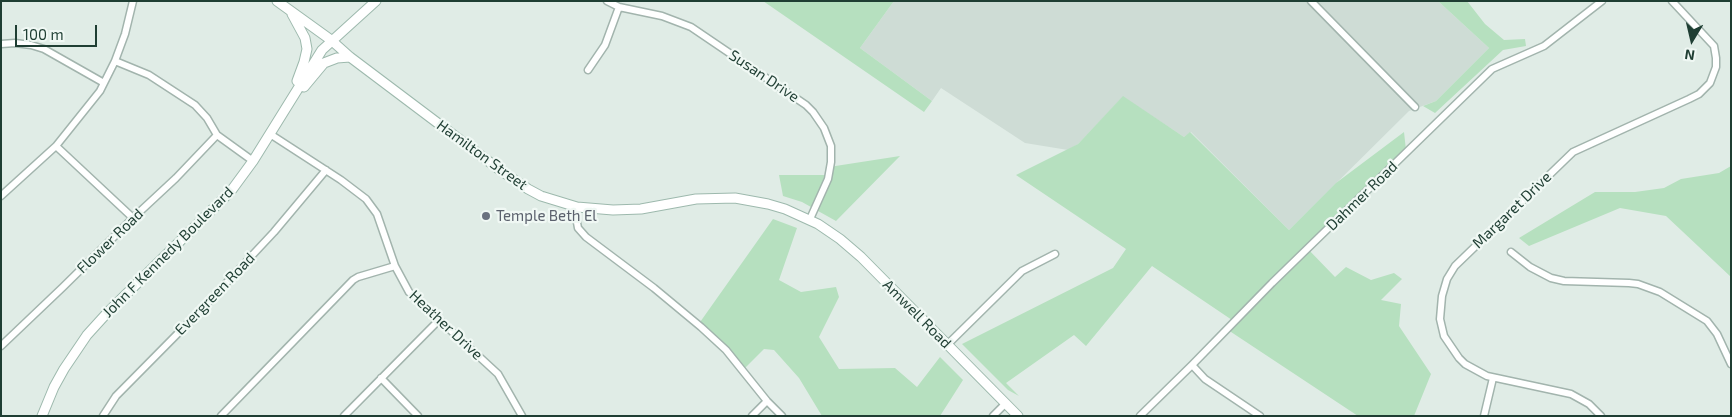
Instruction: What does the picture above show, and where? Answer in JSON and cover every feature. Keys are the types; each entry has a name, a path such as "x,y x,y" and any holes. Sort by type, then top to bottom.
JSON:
{"main road":[{"name":"Hamilton Street","path":"277,1 331,40 350,57 500,170 528,189 547,198 578,207 603,210 627,210 696,199 735,198 768,204 810,219"},
{"name":"John F Kennedy Boulevard","path":"42,416 64,368 87,335 231,191 253,161 286,109 314,60 331,40 376,1"},
{"path":"286,109 307,49 305,38 290,11"},
{"path":"286,109 324,63 337,58 350,57"},
{"name":"Amwell Road","path":"810,219 829,230 850,247 1018,416"}],"street":[{"path":"1,196 56,146 86,110 104,83 115,61 133,1"},
{"name":"Susan Drive","path":"608,1 619,7 662,16 691,27 806,105 813,112 827,137 831,151 831,162 828,179 810,219"},
{"path":"1310,1 1415,107"},
{"name":"Dahmer Road","path":"1140,416 1492,69 1544,46 1602,1"},
{"name":"Margaret Drive","path":"1601,416 1589,404 1571,394 1493,378 1466,364 1459,358 1444,336 1440,319 1440,308 1447,279 1455,266 1573,152 1699,94 1710,83 1716,67 1714,46 1672,1"},
{"path":"588,70 605,45 619,7"},
{"path":"1,44 31,44 44,49 104,83"},
{"path":"115,61 149,76 196,105 203,112 217,135 253,161"},
{"name":"Heather Drive","path":"270,134 326,170 366,199 387,239 395,266 409,292 498,374 522,416"},
{"name":"Flower Road","path":"1,346 176,178 217,135"},
{"path":"56,146 133,218"},
{"name":"Evergreen Road","path":"102,416 116,396 201,310 274,232 326,170"},
{"path":"578,207 576,217 578,228 586,237 654,288 726,350 767,401 782,416"},
{"path":"1511,252 1530,267 1551,278 1564,281 1629,283 1645,286 1660,292 1707,321 1717,334 1731,364"},
{"path":"948,345 1022,271 1054,254"},
{"path":"221,416 353,280 395,266"},
{"path":"344,416 438,320"},
{"path":"1192,366 1205,379 1260,416"},
{"path":"381,378 418,416"},
{"path":"1484,416 1493,378"},
{"path":"752,416 767,401"},
{"path":"994,416 1006,403"}],"shaded area":[{"path":"894,1 1438,1 1489,48 1436,101 1409,111 1289,230 1191,132 1184,137 1123,97 1078,144 1068,150 1025,143 941,88 932,101 860,48"}],"green space":[{"path":"763,1 894,1 860,48 932,101 924,112"},
{"path":"1438,1 1467,1 1485,24 1504,40 1525,39 1526,46 1503,50 1435,113 1423,106 1436,101 1489,48"},
{"path":"1123,96 1184,137 1190,132 1289,230 1336,183 1404,132 1406,150 1306,247 1335,277 1346,267 1371,280 1394,273 1402,279 1381,300 1401,304 1399,326 1431,374 1414,416 1358,416 1225,328 1232,320 1152,266 1086,346 1074,335 1006,383 1019,396 1008,390 962,344 1113,268 1126,249 1016,175 1078,144"},
{"path":"900,156 836,221 802,202 783,196 779,175 827,175 829,167"},
{"path":"1731,166 1731,277 1666,216 1620,208 1529,246 1519,238 1595,192 1635,192 1664,188 1681,179 1719,173"},
{"path":"773,219 797,228 779,280 801,292 836,287 839,297 819,337 839,369 895,368 917,387 940,357 963,380 940,416 822,416 799,378 774,350 764,349 741,372 722,349 698,325"}],"place":[{"name":"Temple Beth El","path":"486,216"}]}
